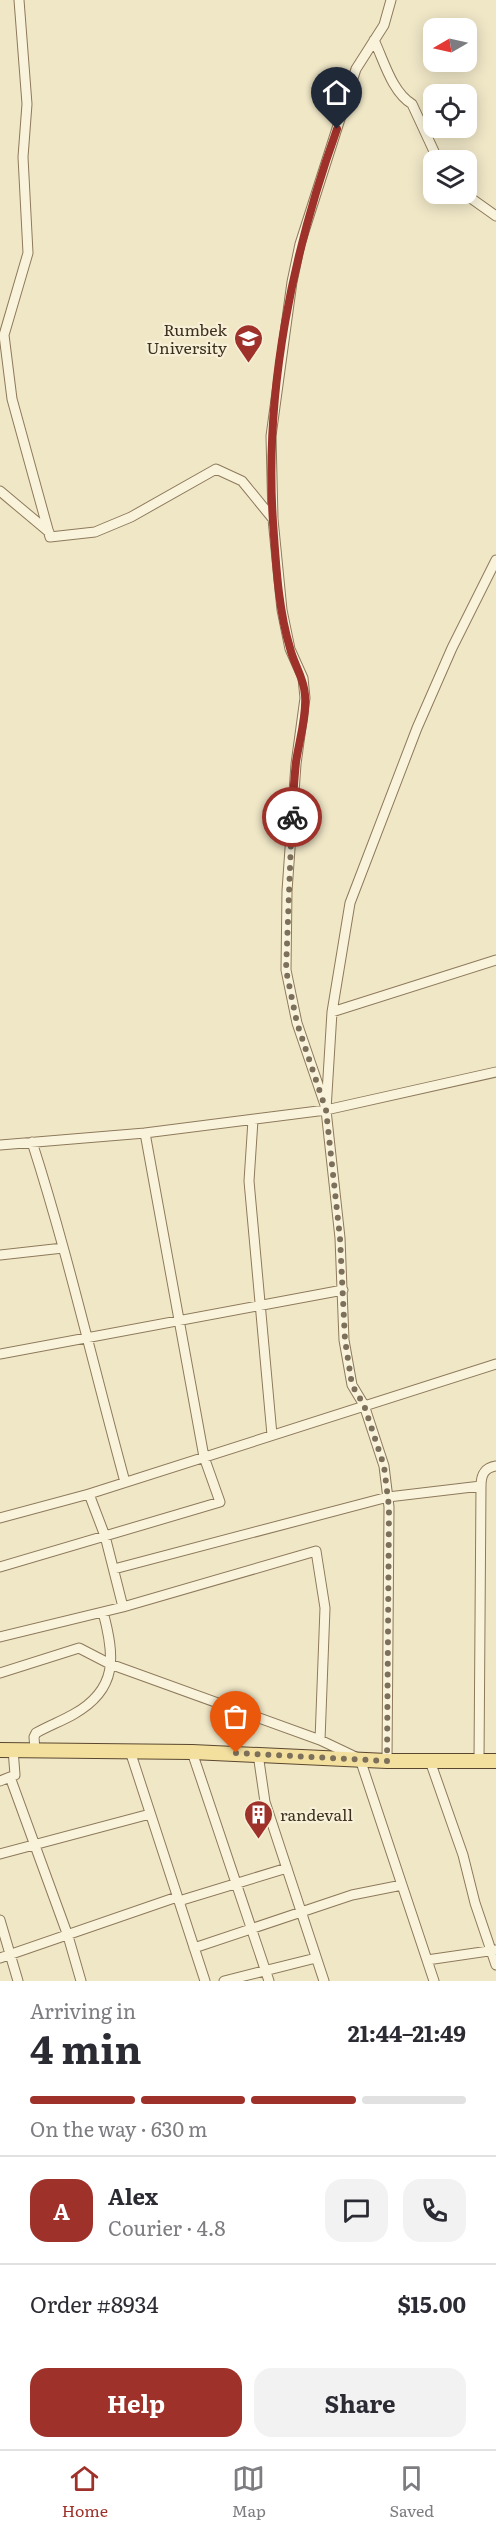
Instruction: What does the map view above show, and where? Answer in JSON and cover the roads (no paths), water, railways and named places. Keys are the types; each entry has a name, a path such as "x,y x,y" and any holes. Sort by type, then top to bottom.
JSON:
{"main road":[{"path":"6,1750 192,1752 387,1761 496,1761"}],"street":[{"path":"326,1110 297,1023 286,970 287,891 296,764 305,699 303,678 290,649 282,610 273,519 272,436 292,282 300,244 356,69 384,25 391,0"},
{"path":"21,2 27,104 23,157 28,253 4,335 12,399 50,537 95,532 130,517 216,469 242,481 273,519"},
{"path":"374,40 404,100 412,104 433,150"},
{"path":"477,203 496,216"},
{"path":"0,491 49,532"},
{"path":"387,1761 388,1497 384,1466 364,1405 352,1385 345,1340 343,1290 326,1110 332,1012 350,903 417,728 496,560"},
{"path":"485,580 496,582"},
{"path":"332,1012 496,960"},
{"path":"0,1145 145,1133 326,1110 496,1072"},
{"path":"253,1120 249,1181 272,1435"},
{"path":"0,1567 220,1502 204,1457 145,1133"},
{"path":"32,1142 63,1248 125,1482"},
{"path":"0,1255 63,1248"},
{"path":"0,1354 343,1290"},
{"path":"0,1518 89,1494 496,1364"},
{"path":"479,1761 481,1476 485,1470 496,1466"},
{"path":"114,1569 388,1497 481,1486"},
{"path":"89,1494 105,1536 123,1607"},
{"path":"0,1637 123,1607 316,1551 325,1608 320,1740"},
{"path":"35,1750 36,1733 75,1714 104,1690 109,1680 108,1631 103,1612"},
{"path":"0,1674 79,1648 110,1664 320,1740 360,1759 434,1981"},
{"path":"6,1750 15,1775 5,1779 68,1936 81,1981"},
{"path":"130,1751 205,1981"},
{"path":"192,1752 269,1981"},
{"path":"258,1754 265,1802 324,1981"},
{"path":"430,1761 463,1855 475,1904 494,1951 496,1965"},
{"path":"0,1854 150,1814"},
{"path":"0,1958 178,1899 287,1868"},
{"path":"194,1948 352,1895 402,1885"},
{"path":"0,1920 18,1981"},
{"path":"427,1960 494,1951"},
{"path":"224,1981 316,1958"}],"place":[{"name":"Rumbek University","path":"248,364"},
{"name":"randevall","path":"259,1840"}]}
